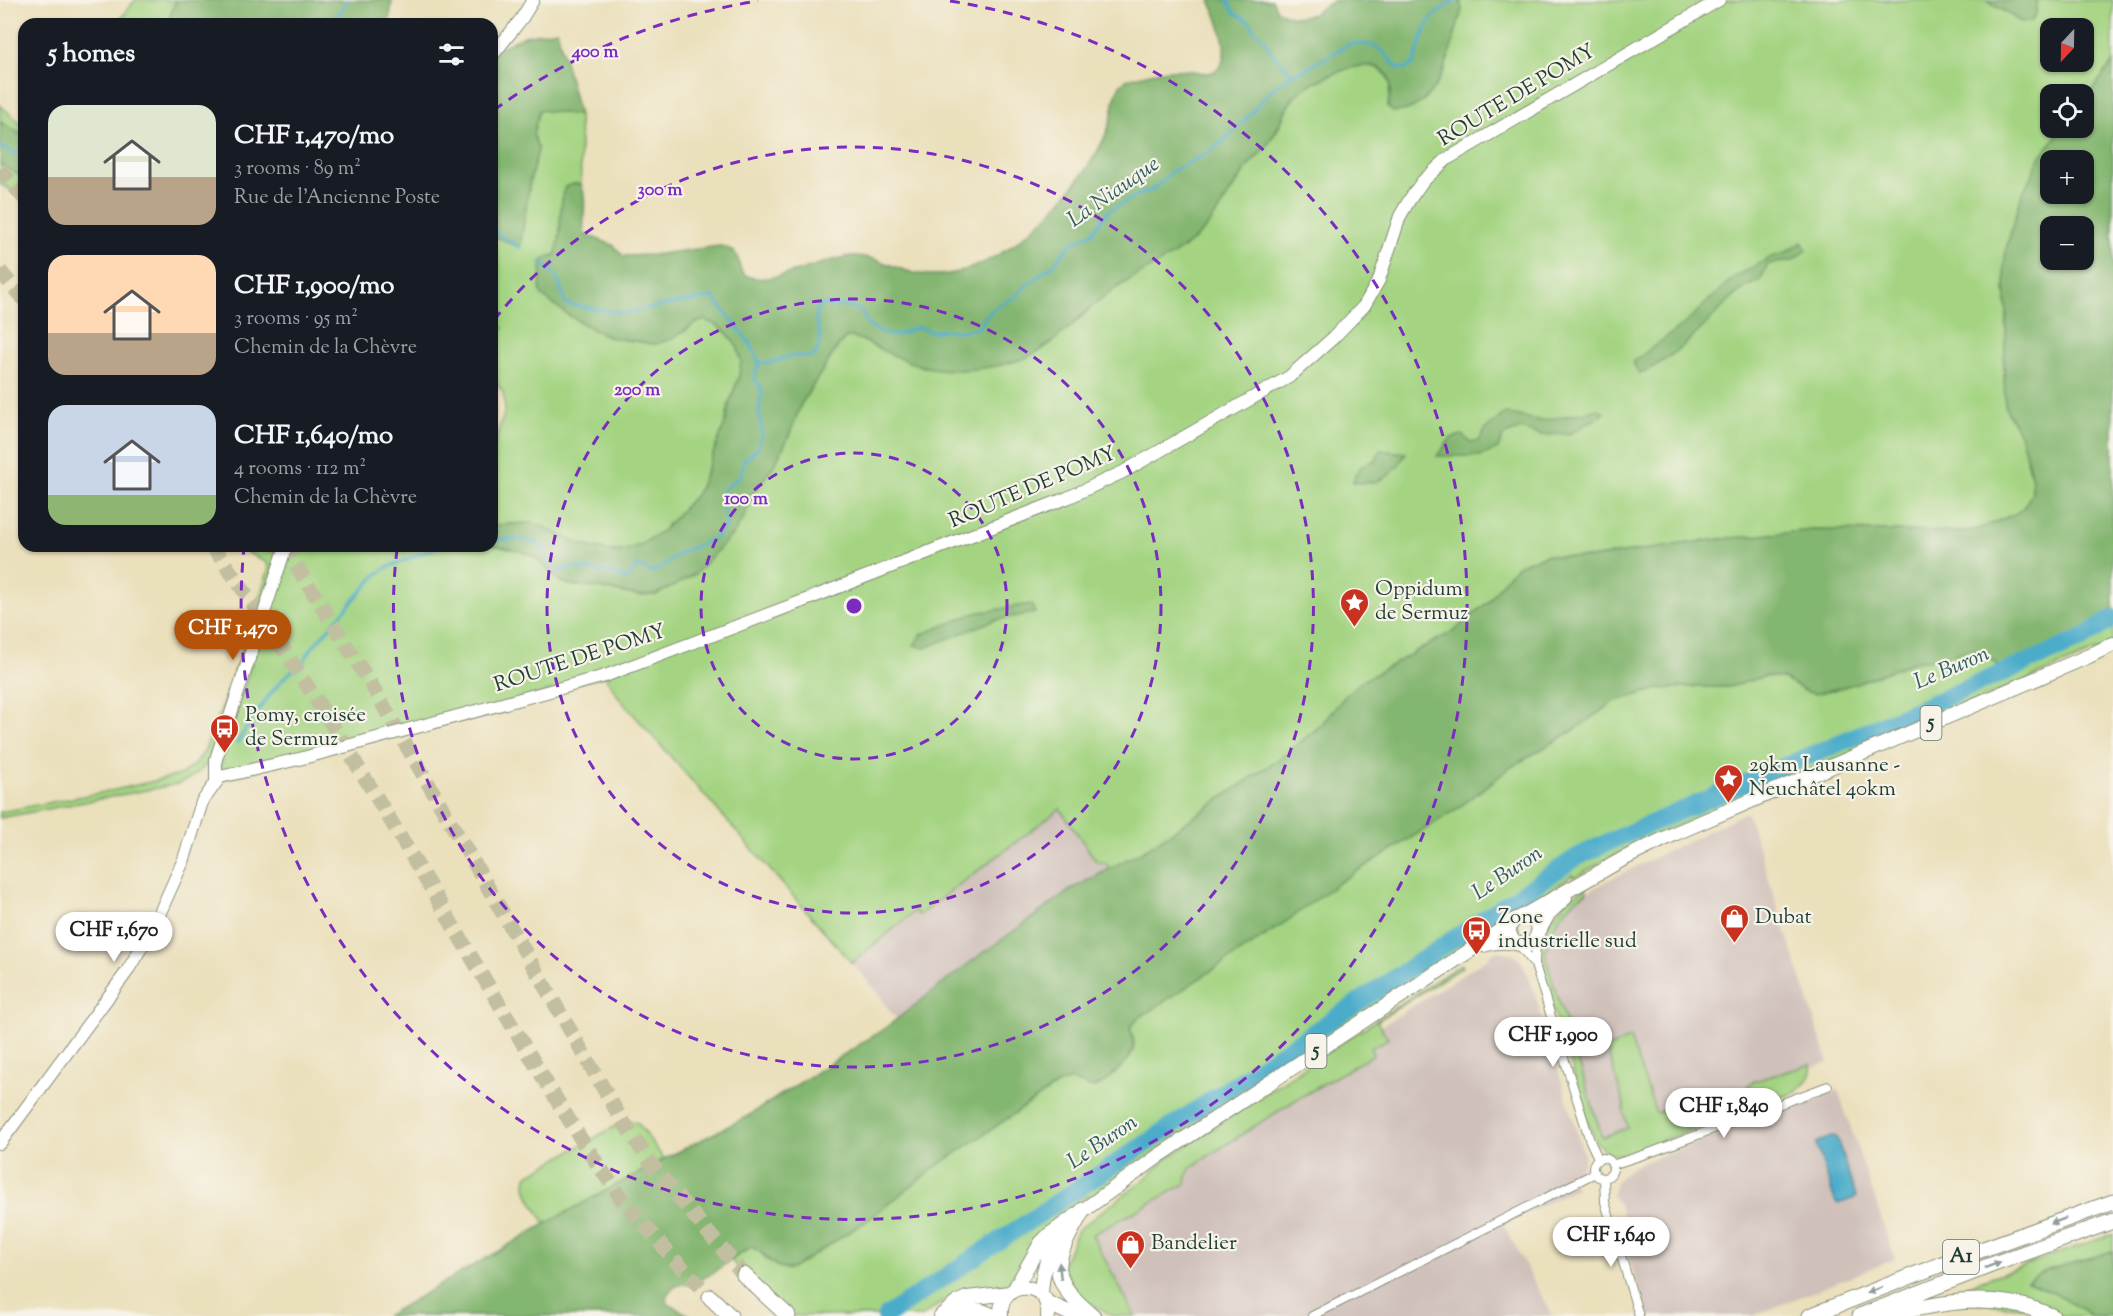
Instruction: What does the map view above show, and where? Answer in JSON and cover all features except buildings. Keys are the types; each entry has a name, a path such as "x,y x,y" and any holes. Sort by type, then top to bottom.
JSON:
{"highway":[{"name":"A1","path":"1810,1316 1953,1260 2113,1202"},
{"path":"1083,1210 1064,1244 1059,1269 1065,1290 1093,1316"},
{"name":"A1","path":"1860,1316 2113,1221"},
{"path":"744,1275 788,1316"},
{"path":"710,1297 730,1316"},
{"path":"1884,1316 1933,1304 1978,1300 2013,1304 2052,1316"},
{"path":"1046,1304 1076,1316"}],"main road":[{"name":"5","path":"1523,916 1623,859 1676,833 2113,644"},
{"name":"5","path":"1537,935 1548,914 1578,885"},
{"path":"1523,916 1534,920 1537,935 1531,944 1517,944 1508,931 1510,924 1517,917 1523,916"},
{"name":"5","path":"1012,1291 1041,1243 1049,1235 1169,1148 1510,924"},
{"name":"5","path":"1473,949 1491,942 1517,944"},
{"name":"5","path":"1046,1304 1042,1271 1068,1222"},
{"path":"945,1313 967,1298 1028,1288 1046,1304"},
{"path":"1001,1316 1002,1304 1012,1291"},
{"path":"945,1313 982,1311 994,1316"}],"street":[{"path":"498,48 533,0"},
{"name":"ROUTE DE POMY","path":"216,781 220,777 314,755 604,676 803,602 1056,503 1123,472 1283,381 1333,338 1364,306 1379,280 1398,223 1410,199 1422,182 1447,159 1719,0"},
{"path":"0,1143 126,973 153,928 183,859 202,802 216,781 216,759 284,552"},
{"path":"1537,935 1535,965 1590,1141 1599,1160"},
{"path":"1517,944 1535,965"},
{"path":"1612,1165 1828,1086"},
{"path":"1595,1173 1594,1165 1599,1160 1607,1160 1612,1165"},
{"path":"1604,1178 1610,1175 1612,1165"},
{"path":"1595,1173 1604,1178"},
{"path":"1312,1316 1595,1173"},
{"path":"1604,1178 1605,1202 1639,1316"}],"shaded area":[{"path":"1060,808 1097,862 1106,862 1110,870 1072,889 972,961 898,1020 852,963 915,910 920,915"},
{"path":"1747,812 1828,1062 1602,1137 1545,953 1557,920 1577,898 1601,884"},
{"path":"1497,951 1516,956 1530,979 1585,1158 1581,1169 1570,1175 1576,1188 1504,1225 1552,1316 1135,1316 1092,1236 1185,1184 1190,1168 1294,1101 1373,1056 1370,1049 1387,1039 1380,1027 1490,957 1489,954"},
{"path":"1838,1090 1895,1259 1753,1316 1647,1316 1624,1242 1622,1226 1625,1224 1619,1204 1612,1195 1616,1182 1634,1166"}],"green space":[{"path":"135,0 176,0 169,18 122,18"},
{"path":"176,0 392,0 390,18 169,18"},
{"path":"1210,0 1272,0 1277,10 1286,15 1299,17 1313,14 1334,0 1460,0 1462,9 1442,74 1423,101 1410,109 1393,112 1388,107 1390,84 1385,73 1376,67 1364,66 1334,73 1300,91 1290,103 1265,148 1248,166 1211,222 1201,233 1176,253 1107,294 1053,341 1030,356 1006,364 983,368 937,369 913,363 864,341 846,337 801,404 789,436 774,465 754,492 743,519 734,533 695,574 676,585 655,595 639,596 570,585 558,580 537,558 524,552 498,546 498,525 534,523 579,544 608,551 623,551 642,544 663,530 698,492 726,421 739,376 741,361 738,348 728,334 717,325 704,320 672,339 655,344 612,338 567,314 541,295 541,262 555,255 558,247 561,204 565,187 581,184 584,196 584,234 613,245 623,256 652,255 720,246 734,253 743,274 758,278 784,275 853,256 876,260 914,273 938,275 962,271 985,262 1007,249 1028,233 1064,197 1084,173 1101,145 1110,123 1116,93 1123,82 1159,71 1189,70 1209,73 1218,69 1223,61 1224,51 1217,17"},
{"path":"1460,0 1989,0 2021,22 2030,22 2036,14 2038,0 2113,0 2113,62 2094,88 2094,84 2040,84 2040,138 2055,138 2046,150 2040,150 2040,159 2004,269 2007,315 2004,366 2005,407 2021,436 2032,479 2032,493 2024,507 2015,514 1976,530 1956,532 1813,530 1703,541 1590,558 1546,555 1519,565 1489,601 1454,631 1416,651 1346,695 1321,725 1286,754 1148,848 1110,870 1106,863 1097,862 1060,809 919,915 915,911 852,963 620,699 605,676 216,781 222,754 288,552 498,552 498,546 524,552 537,558 558,580 570,585 639,596 655,595 695,574 743,519 754,492 774,465 789,436 801,404 846,337 854,336 924,367 957,369 1069,328 1105,295 1195,238 1210,223 1248,166 1267,146 1281,124 1287,107 1297,94 1309,85 1348,68 1366,65 1377,68 1385,74 1390,83 1388,107 1444,72 1462,9"},
{"path":"1989,0 2038,0 2036,14 2031,22 2021,22"},
{"path":"557,30 579,115 539,110 533,135 538,149 530,181 520,248 498,238 498,49 524,36"},
{"path":"2113,62 2113,617 2101,626 2061,649 2005,673 1982,652 1969,649 1943,658 1916,661 1854,684 1815,694 1782,678 1766,676 1729,687 1658,689 1615,701 1574,730 1511,767 1454,811 1338,883 1280,926 1137,1019 1130,1028 1133,1045 1130,1055 1105,1082 1095,1087 1075,1081 1058,1084 937,1166 865,1222 792,1269 780,1268 751,1247 699,1281 678,1285 666,1296 668,1304 691,1316 386,1316 545,1224 748,1116 884,1029 972,961 1072,889 1148,848 1286,754 1321,725 1346,695 1362,681 1454,631 1489,601 1507,576 1519,565 1546,555 1590,558 1703,541 1813,530 1956,532 1976,530 2015,514 2024,507 2032,493 2032,479 2021,436 2005,407 2004,366 2007,315 2004,269 2006,249 2022,194 2040,158 2040,204 2094,204 2094,150 2046,150 2055,138 2094,138 2094,88"},
{"path":"0,105 18,121 18,132 0,122"},
{"path":"539,109 579,115 581,184 565,187 561,204 558,247 555,255 541,262 543,278 540,290 567,314 612,338 655,344 704,320 717,325 728,334 738,348 741,361 726,421 698,492 663,530 642,544 623,551 608,551 579,544 534,523 498,525 498,433 505,410 503,392 498,385 498,330 503,328 498,325 498,238 520,247 530,181 538,149 533,135"},
{"path":"0,122 18,132 18,174 0,164"},
{"path":"0,164 18,174 18,194 0,184"},
{"path":"1802,242 1807,250 1792,261 1768,264 1760,281 1751,284 1737,294 1675,352 1639,374 1633,362 1684,324 1734,277 1770,258 1785,253"},
{"path":"1599,409 1604,412 1569,434 1540,435 1521,429 1503,436 1498,449 1480,456 1437,456 1451,438 1462,435 1470,442 1479,441 1486,429 1505,413 1542,421"},
{"path":"1380,450 1406,453 1397,468 1385,478 1370,483 1353,482 1358,470 1367,463 1375,461"},
{"path":"247,552 280,552 212,758 201,770 178,784 0,818 0,812 180,775 195,764 204,752 220,712 269,569 267,563"},
{"path":"1031,604 1035,613 995,620 925,648 914,645 922,634 975,613"},
{"path":"2113,618 2113,644 1658,834 1614,855 1574,878 1572,875 1532,904 1511,911 1493,927 1482,931 1483,934 1205,1118 1089,1199 1087,1196 1062,1215 1063,1218 1013,1280 1007,1284 947,1304 943,1301 923,1316 788,1316 731,1260 751,1247 758,1249 768,1261 833,1241 865,1222 937,1166 1059,1084 1071,1080 1089,1087 1111,1075 1124,1064 1133,1051 1134,1041 1130,1028 1137,1019 1280,926 1338,883 1454,811 1511,767 1574,730 1615,701 1658,689 1729,687 1766,676 1782,678 1807,692 1835,690 1916,661 1943,658 1969,649 1982,652 2005,673 2082,639"},
{"path":"1586,887 1587,892 1566,910 1555,925 1546,951 1553,981 1574,1044 1569,1046 1565,1045 1546,988 1541,952 1544,934 1553,917 1569,899"},
{"path":"1461,964 1463,966 1377,1021 1388,1039 1370,1048 1373,1055 1294,1101 1190,1168 1185,1184 1092,1235 1135,1316 1114,1316 1079,1298 1062,1266 1078,1230 1146,1178 1166,1159"},
{"path":"1630,1038 1656,1113 1728,1089 1735,1092 1734,1102 1716,1120 1628,1154 1617,1155 1607,1152 1596,1140 1592,1131 1570,1061 1577,1056 1602,1137 1628,1128 1623,1109 1625,1108 1607,1049"},
{"path":"1811,1064 1810,1074 1805,1083 1786,1096 1774,1099 1763,1098 1754,1094 1748,1086 1752,1082"},
{"path":"626,1120 638,1123 664,1159 545,1224 528,1194 526,1181 528,1175"},
{"path":"2113,1234 2113,1316 2062,1316 2049,1310 1940,1299 1940,1295"},
{"path":"2113,1251 2113,1316 2092,1316 2060,1296 2027,1282 2045,1271"}],"water":[{"path":"1834,1136 1856,1196 1838,1204 1816,1144"}],"waterway":[{"path":"336,18 348,0"},
{"path":"1227,0 1235,13 1250,22 1272,53 1293,74"},
{"name":"La Niauque","path":"759,362 771,363 790,356 813,357 820,342 816,314 818,307 824,305 852,307 861,311 869,326 884,334 897,335 918,327 932,332 979,328 987,315 999,305 1015,297 1030,282 1053,265 1072,243 1092,233 1108,211 1154,189 1171,172 1211,151 1237,129 1273,88 1293,74 1353,43 1376,47 1396,66 1404,69 1409,67 1414,63 1431,19 1456,0"},
{"path":"0,147 18,154"},
{"path":"498,233 520,248"},
{"path":"498,539 530,541 541,546 548,563 561,571 572,567 617,574 624,579 630,577 637,565 651,572 655,571 684,551 713,539 722,530 726,524 722,500 723,491 740,477 744,460 757,449 762,436 759,409 762,390 754,378 759,362 750,343 713,297 622,313 566,304 557,277 541,262"},
{"path":"237,743 285,677 302,666 314,645 377,574 425,552"},
{"name":"Le Buron","path":"886,1316 1577,857 2082,639 2113,618"}],"tunnel":[{"path":"0,169 18,191"},
{"path":"0,271 18,293"},
{"path":"216,552 263,618 358,766 584,1144 621,1198 710,1297"},
{"path":"288,552 375,691 620,1117 657,1172 744,1275"}],"place":[{"name":"Oppidum de Sermuz","path":"1354,628"},
{"name":"Pomy, croisée de Sermuz","path":"224,754"},
{"name":"29km Lausanne - Neuchâtel 40km","path":"1728,804"},
{"name":"Dubat","path":"1734,944"},
{"name":"Zone industrielle sud","path":"1477,956"},
{"name":"Bandelier","path":"1130,1270"}]}
